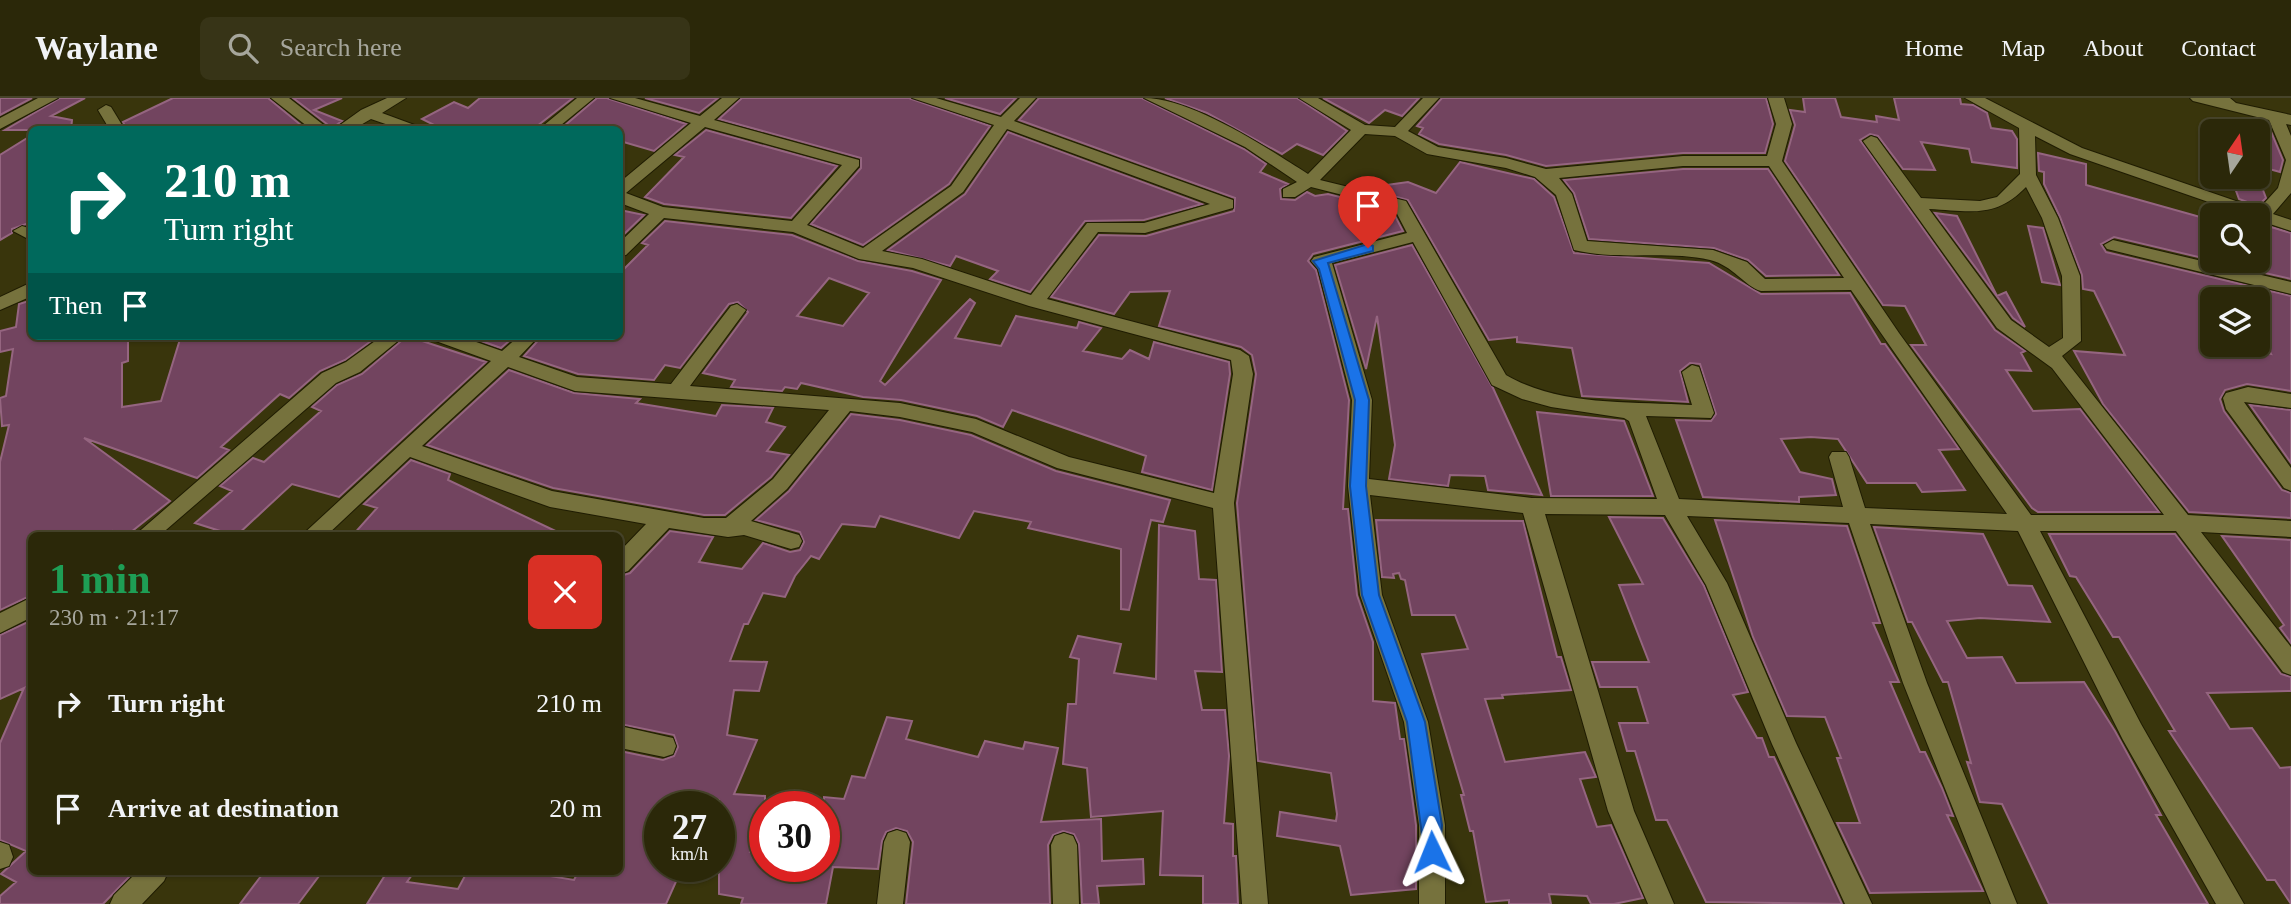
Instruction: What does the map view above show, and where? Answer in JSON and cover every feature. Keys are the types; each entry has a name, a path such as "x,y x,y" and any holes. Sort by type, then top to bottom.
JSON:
{"street":[{"path":"0,124 50,98"},
{"path":"279,98 318,126"},
{"path":"346,126 397,98"},
{"path":"550,126 586,98"},
{"path":"618,98 706,120 853,163 796,228"},
{"path":"623,188 731,98"},
{"path":"920,98 1227,204 1145,228 1093,227 1035,302"},
{"path":"865,255 957,189 1002,125 1027,98"},
{"path":"1152,98 1251,144 1309,182 1400,205 1499,380 1511,387 1584,406 1704,413 1692,372"},
{"path":"1307,98 1362,129 1399,132 1430,151 1482,162 1524,166 1547,174 1683,161 1774,161"},
{"path":"1399,132 1431,98"},
{"path":"1776,98 1784,124 1774,161 1971,452 2025,523 2132,732 2231,904"},
{"path":"1973,98 2076,151 2228,203"},
{"path":"2198,98 2226,102 2284,118 2291,157"},
{"path":"106,110 116,126"},
{"path":"366,113 408,126"},
{"path":"2027,127 2028,175 2050,218 2071,276 2071,341 2049,356"},
{"path":"1289,193 1309,182 1362,129"},
{"path":"1871,141 2004,324 2059,363 2179,523 2291,665"},
{"path":"2270,207 2286,189 2291,164"},
{"path":"1547,174 1563,192 1580,246 1713,255 1741,266 1761,285 1857,284"},
{"path":"1915,203 1980,206 2003,201 2028,175"},
{"path":"623,198 660,212 796,228 865,255 916,263 1035,302 1240,356 1243,374 1223,503 1255,904"},
{"path":"623,248 660,212"},
{"path":"2270,218 2291,226"},
{"path":"1417,236 1320,261 1326,268 1362,400 1358,486 1371,595 1416,722 1432,825 1432,904"},
{"path":"2113,246 2291,288"},
{"path":"0,304 28,290"},
{"path":"676,391 737,310"},
{"path":"149,532 329,377 353,367 390,340"},
{"path":"451,340 575,384 845,404 900,410 976,426 1064,463 1223,503"},
{"path":"316,532 526,340"},
{"path":"2291,401 2248,394 2233,398 2236,409 2291,483"},
{"path":"728,529 779,484 845,404"},
{"path":"1628,408 1637,416 1671,508 1716,583 1784,744 1859,904"},
{"path":"409,449 550,499 728,529 744,527 791,541"},
{"path":"1839,457 1856,516 1956,790 2004,904"},
{"path":"1358,486 1532,506 1671,508 2025,523 2179,523 2291,529"},
{"path":"1532,506 1621,810 1661,904"},
{"path":"623,562 664,519"},
{"path":"0,624 28,609"},
{"path":"623,738 664,746"},
{"path":"890,904 897,842"},
{"path":"1064,845 1066,904"},
{"path":"123,904 152,875"}],"building":[{"path":"0,98 32,98 0,115"},
{"path":"60,98 85,98 51,116 72,120 71,126 28,126 28,130 5,130"},
{"path":"173,98 268,98 302,126 125,126 123,122"},
{"path":"293,98 342,98 314,110 342,121 329,126"},
{"path":"480,98 573,98 537,126 436,126 422,119 454,102 468,108"},
{"path":"597,98 607,98 686,124 654,151 623,142 623,126 564,126"},
{"path":"645,98 718,98 699,113"},
{"path":"742,98 909,98 990,126 949,184 863,245 811,224 861,168 861,158 719,119"},
{"path":"945,98 1016,98 1000,114"},
{"path":"1039,98 1142,98 1244,149 1266,164 1260,172 1288,184 1280,189 1281,199 1295,200 1307,192 1315,196 1328,194 1392,210 1403,231 1313,254 1308,261 1316,270 1349,400 1343,509 1348,509 1357,595 1373,642 1373,701 1395,703 1400,739 1404,739 1416,825 1416,889 1351,895 1340,846 1277,836 1280,812 1336,821 1337,814 1331,773 1258,761 1237,503 1256,374 1252,355 1241,347 1159,326 1170,291 1130,292 1114,314 1051,297 1099,235 1146,236 1234,211 1235,198 1019,120"},
{"path":"1165,98 1297,98 1347,131 1323,155 1297,144 1282,154 1207,113"},
{"path":"1323,98 1419,98 1402,116 1385,110 1369,123"},
{"path":"1442,98 1766,98 1773,124 1765,153 1683,153 1546,166 1506,155 1439,144 1419,134 1423,128 1417,126"},
{"path":"1803,98 1835,98 1841,117 1877,122 1876,116 1899,120 1894,98 1960,98 1961,104 1973,105 1987,113 1991,128 2012,131 2017,139 2017,168 1972,162 1969,149 1921,142 1935,170 1903,169 1878,136 1870,134 1860,140 1995,330 2025,351 2021,353 2031,371 2006,370 2033,411 2080,409 2159,512 2038,512 2032,508 1911,345 1926,345 1905,306 1883,305 1785,161 1795,125 1790,110 1805,112"},
{"path":"2270,129 2283,160 2280,172 2270,169"},
{"path":"706,130 837,166 791,218 664,204 645,197 684,157 675,155"},
{"path":"1008,132 1202,204 1144,220 1085,221 1030,292 990,279 998,271 956,256 950,266 888,250 965,194"},
{"path":"28,138 28,223 12,229 12,233 0,240 0,155"},
{"path":"2038,153 2086,164 2086,185 2200,217 2200,257 2114,237 2101,244 2106,252 2253,287 2200,287 2200,357 2270,357 2270,291 2291,296 2291,391 2247,384 2225,390 2220,399 2224,411 2282,490 2291,493 2291,518 2189,512 2103,404 2074,351 2125,355 2094,291 2083,289 2082,275 2044,184 2044,172 2039,171"},
{"path":"1460,162 1534,179 1554,197 1574,253 1709,263 1761,294 1850,293 1881,344 1885,344 1959,449 1939,450 1965,490 1922,492 1916,483 1867,483 1838,439 1811,437 1781,439 1800,472 1832,479 1836,495 1799,497 1799,502 1703,497 1676,420 1711,421 1716,414 1700,364 1690,363 1680,371 1688,402 1582,396 1572,348 1517,342 1517,337 1489,340 1408,200 1365,188 1408,182 1436,193"},
{"path":"1683,169 1768,169 1839,275 1766,276 1748,260 1714,248 1589,239 1574,193 1564,180"},
{"path":"2235,189 2263,189 2266,198 2261,203 2239,199"},
{"path":"623,211 644,215 623,235"},
{"path":"1935,213 1957,216 1997,296 2006,292 2025,327 2013,318"},
{"path":"665,221 792,235 858,261 912,271 941,280 880,381 885,385 970,299 975,303 955,338 1001,346 1016,316 1077,328 1079,322 1101,328 1083,351 1122,359 1130,350 1149,359 1154,342 1229,362 1230,374 1212,490 1142,472 1146,456 1012,410 1003,427 977,416 901,400 863,397 801,383 797,389 785,387 782,391 731,387 735,380 703,373 748,312 738,302 729,304 680,368 665,365 654,380 578,374 524,356 538,340 623,340 623,270 648,245 642,243","holes":["829,278 869,293 843,326 797,316"]},
{"path":"2028,226 2043,228 2060,285 2042,282"},
{"path":"2270,227 2291,233 2291,279 2265,273 2270,273"},
{"path":"1412,245 1493,388 1542,495 1488,490 1485,476 1450,475 1448,486 1389,479 1395,445 1377,316 1366,369 1335,265"},
{"path":"28,301 28,340 128,340 128,361 122,363 122,407 161,401 180,340 372,340 345,360 320,371 289,398 280,394 221,447 229,450 197,478 84,438 170,501 131,532 28,532 28,597 0,610 0,462 9,425 2,426 0,398 6,396 13,349 0,352 0,331 16,327 19,304"},
{"path":"402,340 419,340 486,362 339,497 292,484 240,532 223,532 195,523 232,491 220,486 253,458 264,462 321,411 312,407 337,385 362,374"},
{"path":"478,340 510,340 501,348"},
{"path":"509,370 574,393 640,399 636,403 716,416 722,405 773,408 766,422 785,427 767,451 789,455 771,477 725,515 704,515 553,488 427,445"},
{"path":"2250,405 2291,410 2291,463"},
{"path":"1537,412 1624,421 1653,496 1551,496"},
{"path":"851,414 900,420 971,435 1056,471 1170,500 1163,522 1151,520 1129,610 1121,609 1121,549 1028,528 1031,522 974,511 959,538 880,516 875,527 842,524 819,559 811,556 795,576 785,597 763,593 748,624 744,624 730,661 767,662 759,691 734,690 727,735 757,740 735,792 644,791 644,882 676,882 666,904 367,904 385,875 412,875 407,882 458,889 465,875 544,875 574,880 576,875 623,875 623,752 663,760 674,756 678,747 674,735 623,725 623,575 630,573 670,531 713,537 699,562 742,569 763,543 790,552 800,550 804,542 800,532 756,520 789,491"},
{"path":"411,460 450,474 448,480 558,532 356,532 377,508 364,504"},
{"path":"1609,517 1663,518 1704,586 1748,692 1733,695 1757,738 1762,738 1769,757 1774,757 1842,904 1706,902 1667,820 1656,820 1635,751 1627,751 1619,723 1648,723 1637,687 1600,687 1592,662 1649,662 1619,585 1643,584"},
{"path":"1376,520 1523,521 1557,657 1561,657 1571,690 1502,695 1503,698 1485,699 1505,762 1585,752 1596,777 1580,779 1597,827 1611,825 1643,898 1614,904 1591,904 1587,896 1549,894 1551,904 1509,904 1509,900 1486,902 1473,831 1470,831 1461,795 1464,795 1422,654 1468,649 1455,615 1412,615 1405,580 1401,579 1399,573 1393,574 1394,578 1382,577"},
{"path":"1715,520 1847,526 1880,623 1873,623 1899,682 1890,682 1920,752 1925,752 1942,788 1953,816 1947,815 1983,891 1870,893 1837,823 1860,823 1837,758 1841,758 1825,717 1787,716 1753,637"},
{"path":"1159,525 1195,531 1199,579 1216,580 1222,672 1195,671 1202,710 1225,710 1229,756 1224,823 1233,824 1238,904 1203,904 1203,876 1160,875 1163,811 1091,817 1087,768 1063,764 1068,704 1076,704 1079,659 1070,657 1078,636 1121,644 1114,673 1156,679"},
{"path":"1874,527 1983,534 2008,585 2032,586 2050,622 1980,618 1947,621 1967,658 2002,657 2016,683 2084,682 2115,731 2161,815 2156,815 2208,904 2049,904 2002,804 1980,802 1967,762 1971,763 1948,682 1943,682 1912,622 1908,622"},
{"path":"2049,534 2175,534 2281,674 2291,677 2291,691 2207,693 2230,729 2252,728 2280,768 2291,767 2291,904 2275,880 2267,880 2169,731 2175,731 2119,637 2113,637 2076,577 2070,576"},
{"path":"2222,536 2291,540 2291,643 2280,628 2284,625"},
{"path":"28,622 28,875 131,875 103,904 0,904 0,896 16,882 1,874 26,851 0,840 0,743 24,688 0,699 0,635"},
{"path":"887,717 912,721 906,739 978,757 985,741 1023,749 1025,742 1058,748 1041,822 1101,819 1102,861 1143,859 1144,884 1097,886 1099,904 1082,904 1079,844 1074,834 1063,831 1053,835 1048,845 1050,904 906,904 913,842 907,831 896,828 886,832 882,841 878,869 840,867 840,799 844,799 852,776 865,778"},
{"path":"735,794 749,795 749,882 830,882 826,904 741,904 743,898 719,894 719,882 735,882"},
{"path":"262,875 320,875 298,904 240,904"}],"route":[{"path":"1368,248 1320,261 1326,268 1362,400 1358,486 1371,595 1416,722 1432,825 1432,852"}]}
